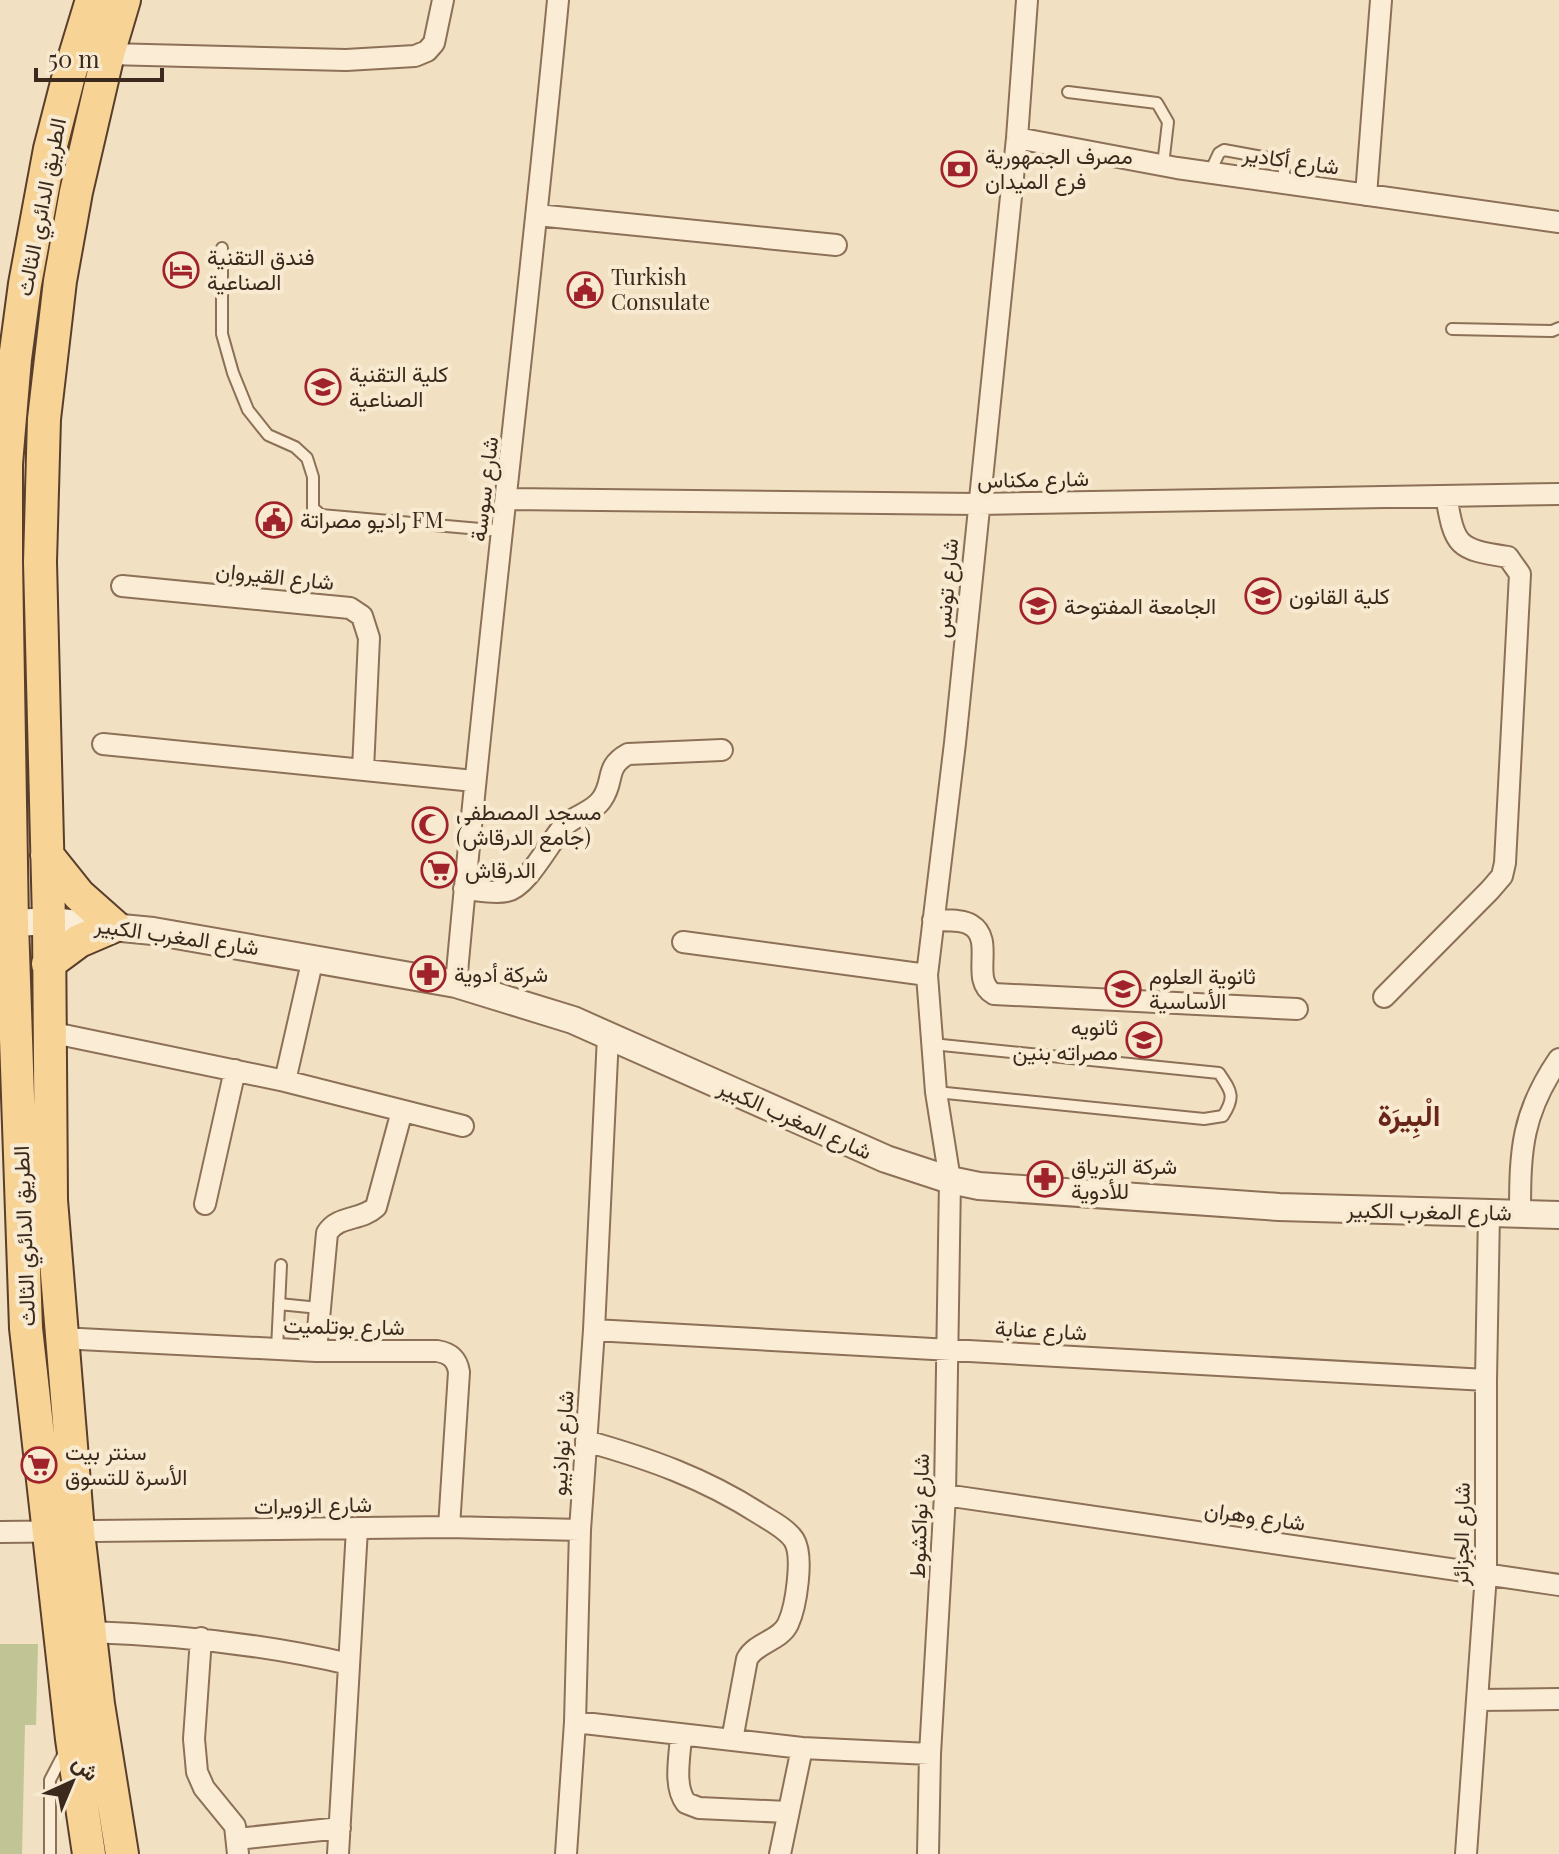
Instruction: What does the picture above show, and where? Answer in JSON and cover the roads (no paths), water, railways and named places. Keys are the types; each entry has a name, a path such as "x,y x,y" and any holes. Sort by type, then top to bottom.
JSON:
{"main road":[{"name":"الطريق الدائري الثالث","path":"92,0 50,149 7,358 3,464 6,923 12,1260 63,1532 90,1632 122,1854"},
{"name":"الطريق الدائري الثالث","path":"89,1854 72,1739 63,1532 60,1338 51,1200 49,921 40,562 44,419 67,240 108,54 124,0"},
{"path":"47,855 79,895 114,926 79,941 48,964"}],"street":[{"path":"108,54 346,60 415,56 427,51 434,43 443,0"},
{"name":"شارع سوسة","path":"456,984 474,781 507,499 558,0"},
{"path":"1366,195 1381,0"},
{"name":"شارع تونس","path":"950,1180 936,1092 927,975 955,743 1017,138 1024,1"},
{"name":"شارع أكادير","path":"1017,138 1163,165 1559,222"},
{"path":"537,215 836,245"},
{"name":"شارع مكناس","path":"507,499 978,504 1559,494"},
{"path":"1384,997 1490,890 1502,876 1505,863 1520,574 1508,557 1475,552 1460,543 1452,533 1446,496"},
{"name":"شارع القيروان","path":"122,586 350,608 362,616 369,638 363,770"},
{"path":"103,744 474,781"},
{"path":"464,889 505,892 520,885 564,826 599,804 607,793 611,771 618,760 628,754 722,750"},
{"path":"933,920 969,923 976,928 982,937 983,983 994,994 1297,1009"},
{"name":"شارع المغرب الكبير","path":"6,923 49,921 114,926 456,984 573,1020 886,1159 950,1180 993,1188 1279,1207 1559,1215"},
{"path":"683,942 927,975"},
{"path":"285,1081 313,958"},
{"path":"49,1032 285,1081 463,1126"},
{"name":"شارع نواذيبو","path":"566,1854 575,1722 580,1530 594,1330 608,1036"},
{"path":"1520,1213 1523,1136 1541,1085 1559,1059"},
{"path":"205,1204 235,1070"},
{"path":"316,1351 327,1233 338,1222 365,1215 376,1207 402,1111"},
{"name":"شارع نواكشوط","path":"928,1854 930,1754 945,1495 950,1180"},
{"name":"شارع الجزائر","path":"1466,1854 1486,1574 1489,1213"},
{"name":"شارع عنابة","path":"594,1330 1486,1380"},
{"name":"شارع بوتلميت","path":"60,1338 316,1351 437,1351 454,1358 458,1366 459,1388 449,1527"},
{"path":"586,1441 652,1459 714,1486 778,1526 795,1541 799,1561 790,1620 780,1633 754,1649 747,1659 732,1740"},
{"name":"شارع وهران","path":"945,1495 1559,1585"},
{"name":"شارع الزويرات","path":"0,1532 449,1527 580,1530"},
{"path":"338,1854 357,1529"},
{"path":"90,1632 201,1638 295,1651 349,1664"},
{"path":"201,1638 194,1739 197,1772 204,1788 235,1826 237,1847 340,1828"},
{"path":"1477,1700 1559,1699"},
{"path":"575,1722 802,1748 930,1754"},
{"path":"681,1736 679,1783 686,1803 699,1808 787,1812"},
{"path":"780,1854 802,1748"}],"lane":[{"path":"1068,92 1157,103 1168,122 1163,165"},
{"path":"222,248 222,334 233,373 248,410 268,435 295,447 307,458 313,477 313,508 321,515 503,531"},
{"path":"1452,329 1552,331 1559,328"},
{"path":"932,1044 1219,1073 1231,1090 1231,1104 1223,1116 1204,1119 936,1092"},
{"path":"277,1349 281,1265"},
{"path":"279,1304 319,1308"},
{"path":"50,1854 50,1780 72,1739"}],"place":[{"name":"مصرف الجمهورية فرع الميدان","path":"959,169"},
{"name":"فندق التقنية الصناعية","path":"181,270"},
{"name":"Turkish Consulate","path":"585,290"},
{"name":"كلية التقنية الصناعية","path":"323,387"},
{"name":"راديو مصراتة FM","path":"274,520"},
{"name":"كلية القانون","path":"1263,596"},
{"name":"الجامعة المفتوحة","path":"1038,606"},
{"name":"مسجد المصطفى (جامع الدرقاش)","path":"430,825"},
{"name":"الدرقاش","path":"439,870"},
{"name":"شركة أدوية","path":"428,974"},
{"name":"ثانوية العلوم الأساسية","path":"1123,989"},
{"name":"ثانويه مصراته بنين","path":"1144,1040"},
{"name":"شركة الترياق للأدوية","path":"1045,1179"},
{"name":"سنتر بيت الأسرة للتسوق","path":"39,1465"}],"district":[{"name":"الْبِيرَة","path":"1409,1116"}]}
